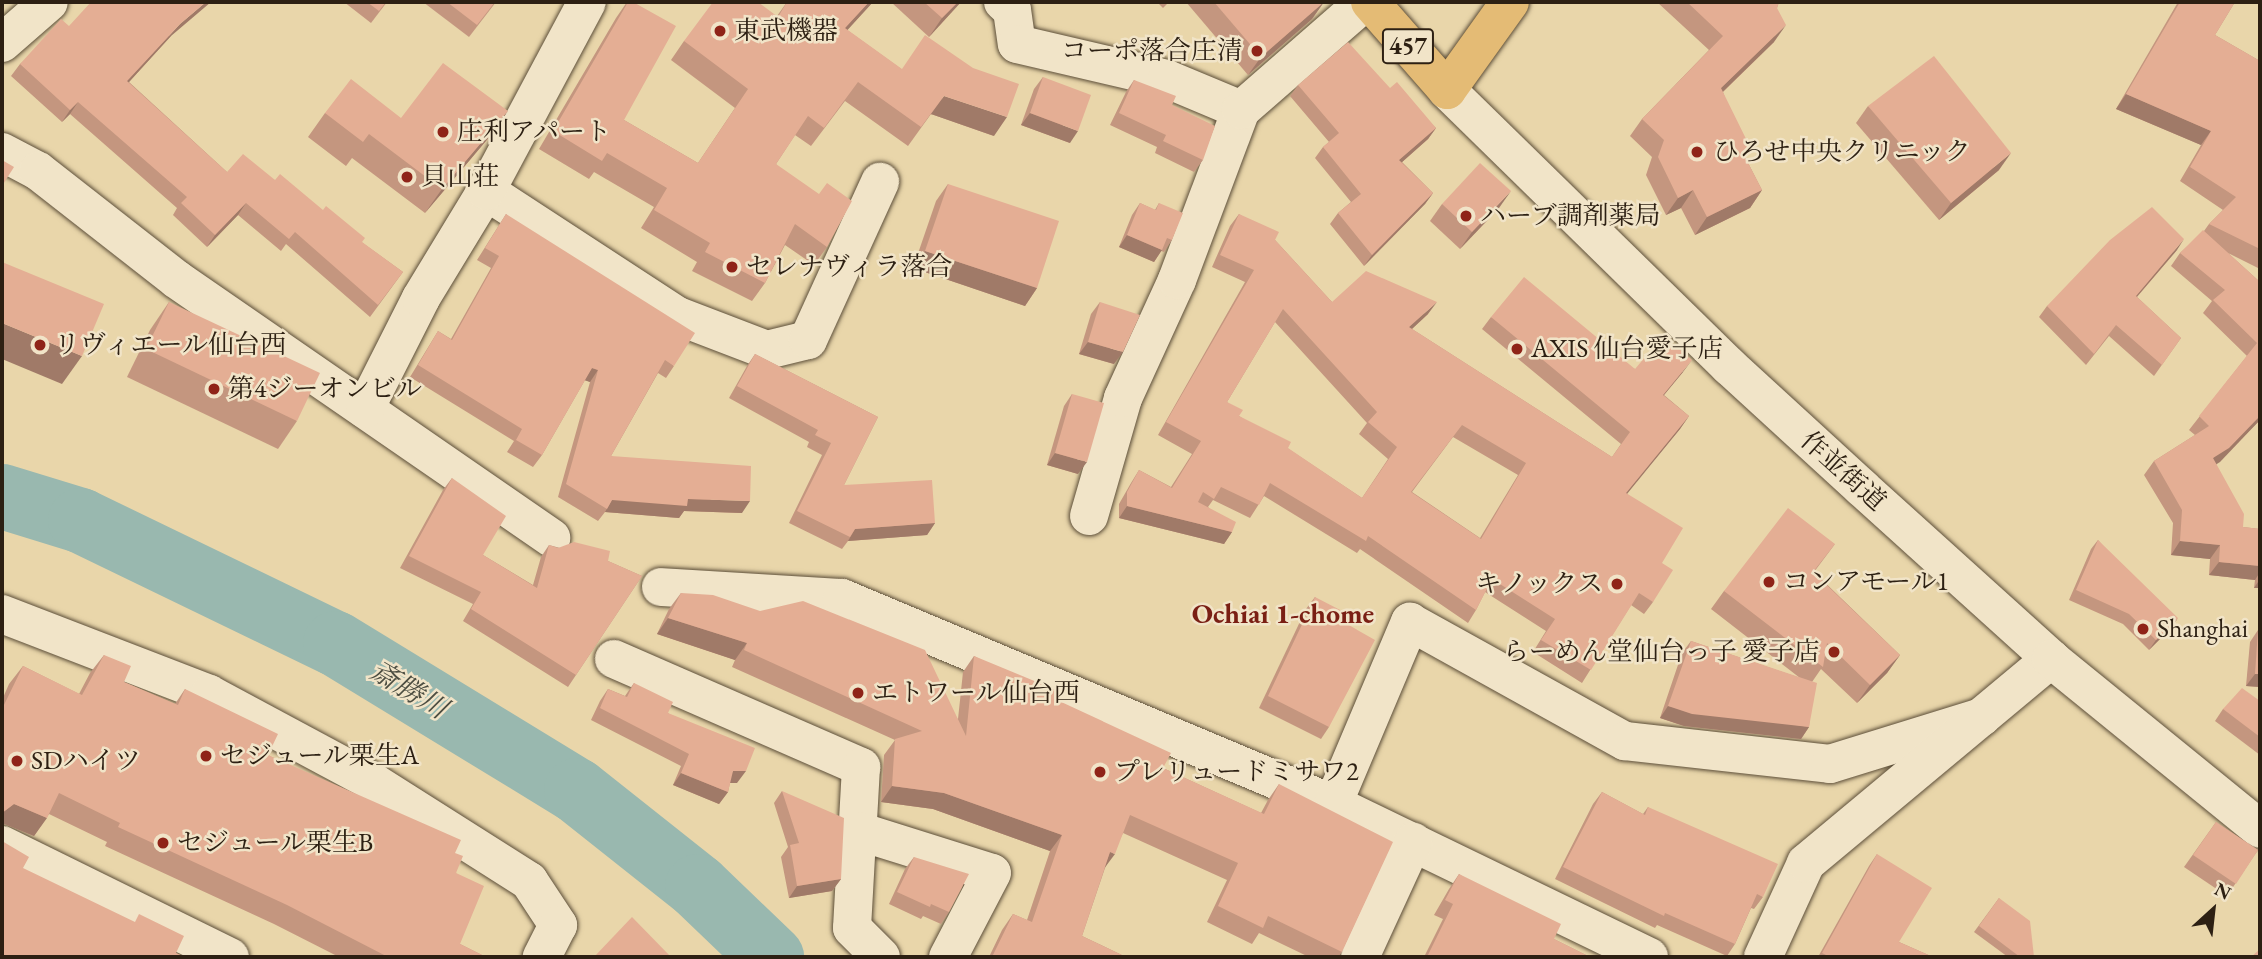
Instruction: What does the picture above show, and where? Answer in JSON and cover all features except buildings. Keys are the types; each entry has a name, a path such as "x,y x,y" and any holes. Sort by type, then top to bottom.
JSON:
{"highway":[{"name":"457","path":"1368,2 1447,90 1510,2"}],"street":[{"path":"2,43 49,2"},
{"path":"365,410 421,298 486,191 587,2"},
{"path":"1003,2 1012,10 1017,44 1167,79 1241,110"},
{"path":"1089,516 1123,398 1177,280 1241,110 1368,2"},
{"name":"作並街道","path":"1447,90 1728,366 2052,659 2260,829"},
{"path":"2,152 38,171 176,279 551,538"},
{"path":"486,191 678,316 767,350 808,340 880,182"},
{"path":"661,587 842,598 1333,804 1413,842 1626,952"},
{"path":"2,614 209,694 384,789 529,881 558,925 542,957"},
{"path":"1333,804 1410,622 1625,741 1830,764 1982,717"},
{"path":"614,659 862,768 852,928 881,957"},
{"path":"1763,957 1807,863 2052,659"},
{"path":"858,831 992,873 948,957"},
{"path":"1360,957 1413,842"},
{"path":"2,845 230,957"}],"waterway":[{"name":"斎勝川","path":"2,496 80,520 335,643 576,790 697,886 771,957"}],"place":[{"name":"東武機器","path":"720,31"},
{"name":"コーポ落合庄清","path":"1257,51"},
{"name":"庄利アパート","path":"443,132"},
{"name":"ひろせ中央クリニック","path":"1697,152"},
{"name":"貝山荘","path":"407,177"},
{"name":"ハーブ調剤薬局","path":"1466,216"},
{"name":"セレナヴィラ落合","path":"732,267"},
{"name":"リヴィエール仙台西","path":"40,345"},
{"name":"AXIS 仙台愛子店","path":"1517,349"},
{"name":"第4ジーオンビル","path":"214,389"},
{"name":"コンアモール1","path":"1769,582"},
{"name":"キノックス","path":"1617,584"},
{"name":"Shanghai","path":"2143,629"},
{"name":"らーめん堂仙台っ子 愛子店","path":"1834,652"},
{"name":"エトワール仙台西","path":"858,693"},
{"name":"セジュール栗生A","path":"206,756"},
{"name":"SDハイツ","path":"17,761"},
{"name":"プレリュードミサワ2","path":"1100,772"},
{"name":"セジュール栗生B","path":"163,843"}],"district":[{"name":"Ochiai 1-chome","path":"1283,613"}]}
